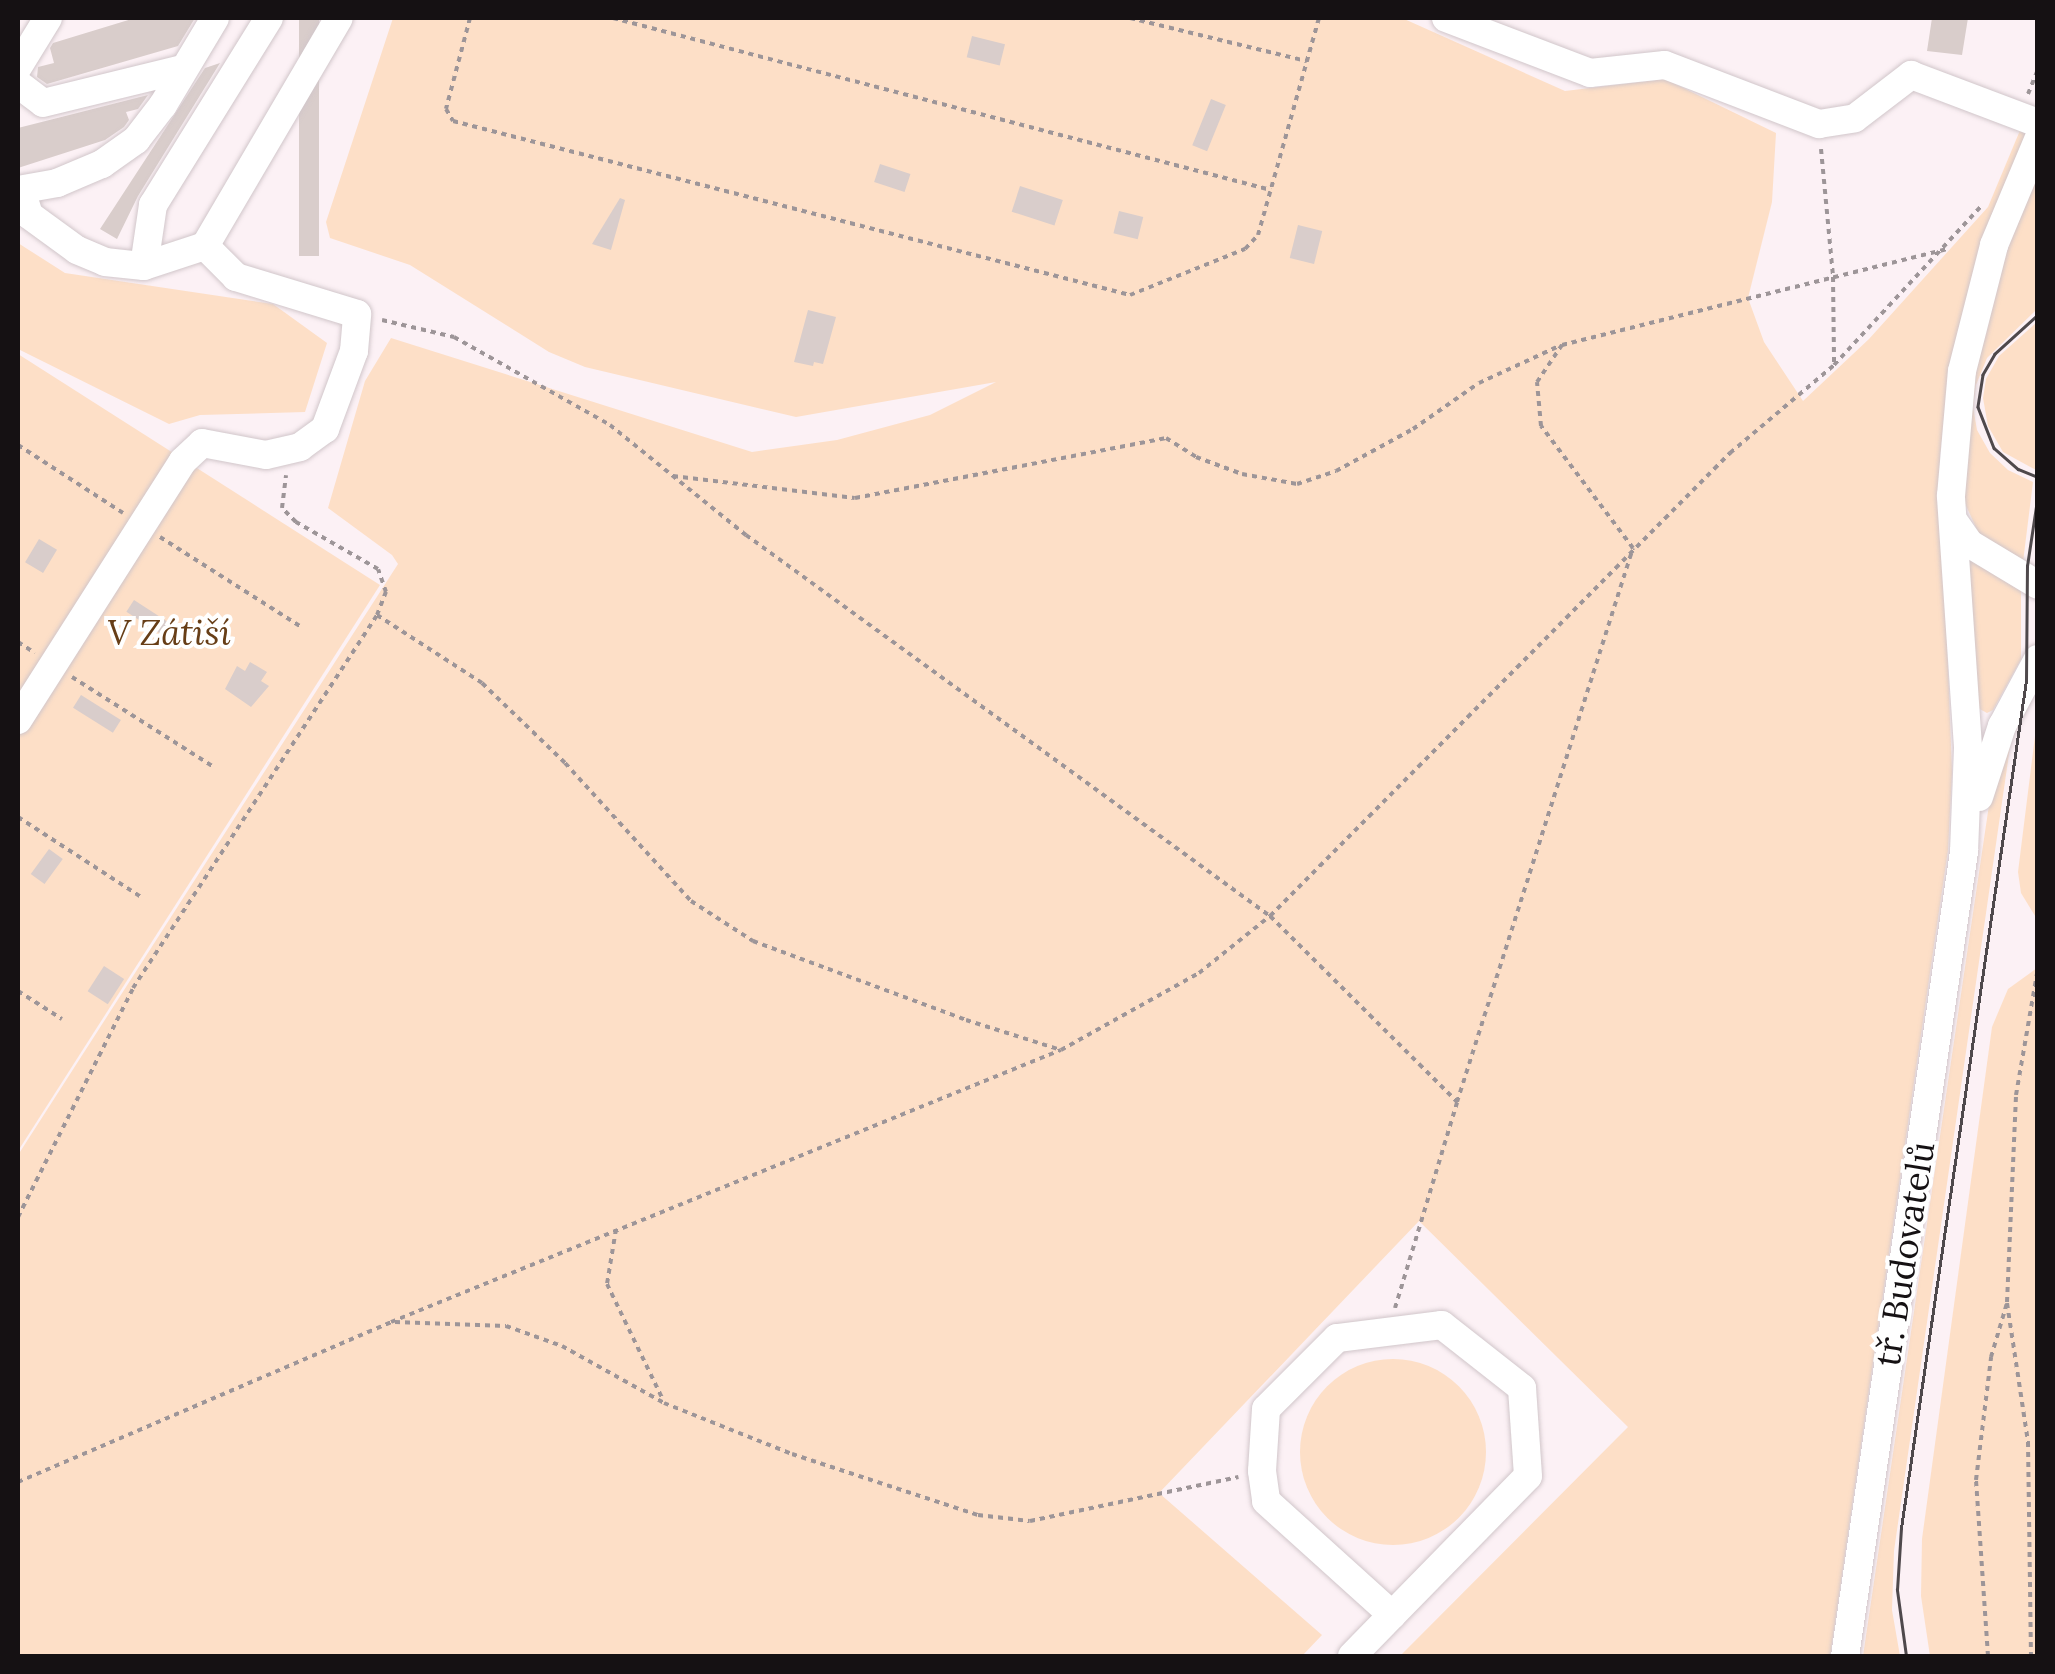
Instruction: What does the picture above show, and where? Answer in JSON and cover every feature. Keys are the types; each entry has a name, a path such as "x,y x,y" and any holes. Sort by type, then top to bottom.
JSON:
{"street":[{"path":"18,67 48,18"},
{"path":"214,18 163,105 136,140 87,171 57,183 19,190 29,214 77,250 105,262 144,266 206,246 339,18"},
{"path":"144,266 153,206 269,18"},
{"path":"1446,18 1590,72 1665,64 1819,124 1855,118 1911,75 2038,122"},
{"path":"18,84 43,103 182,69"},
{"name":"tř. Budovatelů","path":"1845,1656 1964,852 1968,747 1952,518 1962,371 1994,246 2038,140"},
{"path":"18,720 183,460 202,442 266,455 300,447 325,429 354,351 358,314 236,277 206,246"},
{"path":"1952,518 1970,544 2038,585"},
{"name":"tř. Budovatelů","path":"1964,852 1990,756 2038,658"},
{"path":"1352,1656 1528,1476 1522,1388 1442,1325 1390,1328 1336,1338 1266,1408 1262,1472 1266,1501 1392,1615"}],"path":[{"path":"470,18 446,109 453,121 1130,295 1245,249 1258,235 1319,18"},
{"path":"613,18 1270,190"},
{"path":"1130,18 1307,61"},
{"path":"1819,124 1833,277 1834,365"},
{"path":"18,1482 390,1322 1061,1050 1199,973 1270,916 1730,453 1834,365 1946,249 1984,203"},
{"path":"673,476 855,498 1166,438 1196,457 1242,474 1297,484 1336,472 1413,429 1479,384 1562,345 1946,249"},
{"path":"358,314 454,338 610,425 746,536 1270,916 1458,1102"},
{"path":"1562,345 1536,382 1542,426 1633,548"},
{"path":"18,1218 133,988 377,615 386,592 378,569 296,522 282,508 282,483 300,447"},
{"path":"1390,1328 1633,548"},
{"path":"377,615 482,682 565,763 691,900 753,942 966,1020 1061,1050"},
{"path":"18,642 214,768"},
{"path":"18,818 142,896"},
{"path":"2031,1656 2028,1442 2007,1303 2016,1094 2038,968"},
{"path":"18,991 62,1019"},
{"path":"616,1229 606,1284 664,1402"},
{"path":"1988,1656 1976,1480 1991,1357 2007,1303"},
{"path":"390,1322 506,1326 562,1346 664,1402 792,1454 978,1515 1030,1521 1262,1472"}],"green space":[{"path":"393,18 1402,18 1565,91 1665,79 1776,133 1772,202 1748,298 1764,342 1803,401 1869,339 1988,207 2021,128 2032,123 1946,404 1940,455 1952,772 1948,850 1830,1656 1400,1656 1628,1427 1419,1221 1159,1493 1322,1635 1302,1656 18,1656 18,1155 398,564 392,555 328,508 365,381 391,338 752,452 837,440 930,415 996,382 796,417 585,367 549,352 410,265 330,238 326,222"},
{"path":"2037,174 2037,309 1987,358 1976,385 1973,407 1977,430 1990,453 2008,470 2033,482 2022,570 1979,534 1963,499 1975,364 2002,263"},
{"path":"18,243 65,273 273,304 327,343 305,412 200,415 169,424 18,349"},
{"path":"2037,322 2036,470 2003,452 1988,426 1983,398 1986,379 1999,356"},
{"name":"V Zátiší","path":"18,354 380,585 18,1151"},
{"path":"1971,558 2021,582 2021,659 1993,710 1987,713 1978,708 1967,564"},
{"path":"2037,720 2038,919 2021,893 2018,872"},
{"path":"2012,733 1894,1551 1892,1610 1900,1656 1863,1656 1989,805"},
{"path":"2037,968 2037,1656 1930,1656 1921,1596 1922,1539 1992,1027 2008,989"},
{"path":"1393,1359 1429,1366 1459,1386 1479,1416 1486,1452 1479,1488 1459,1518 1429,1538 1393,1545 1357,1538 1327,1518 1307,1488 1300,1452 1307,1416 1327,1386 1357,1366"}],"building":[{"path":"135,18 195,18 178,46 47,84 37,77 38,67 54,63 50,48 53,43"},
{"path":"299,18 319,18 319,256 299,256"},
{"path":"1932,18 1968,18 1962,55 1927,51"},
{"path":"972,36 1005,44 1000,66 967,57"},
{"path":"220,63 138,196 117,239 100,229 205,68"},
{"path":"148,95 138,109 126,112 129,120 124,127 105,140 18,168 18,128"},
{"path":"1211,99 1226,105 1207,151 1192,145"},
{"path":"880,164 910,174 905,192 874,182"},
{"path":"1020,186 1063,200 1054,226 1012,212"},
{"path":"620,198 625,200 611,250 592,244"},
{"path":"1119,211 1143,217 1138,239 1113,233"},
{"path":"1298,225 1322,231 1314,264 1290,258"},
{"path":"808,310 836,317 823,364 814,362 813,366 794,362"},
{"path":"39,539 57,550 43,573 25,562"},
{"path":"134,600 173,625 165,637 126,612"},
{"path":"250,662 267,672 261,681 269,686 251,707 225,689 237,666 245,671"},
{"path":"81,695 121,720 113,733 73,708"},
{"path":"49,849 63,859 45,884 31,874"},
{"path":"104,966 124,979 108,1004 88,991"}],"tram line":[{"path":"2038,315 1995,354 1983,375 1978,407 1994,448 2018,469 2038,477"},
{"path":"1906,1656 1897,1590 1901,1528 2026,680 2027,566 2038,493"}]}
